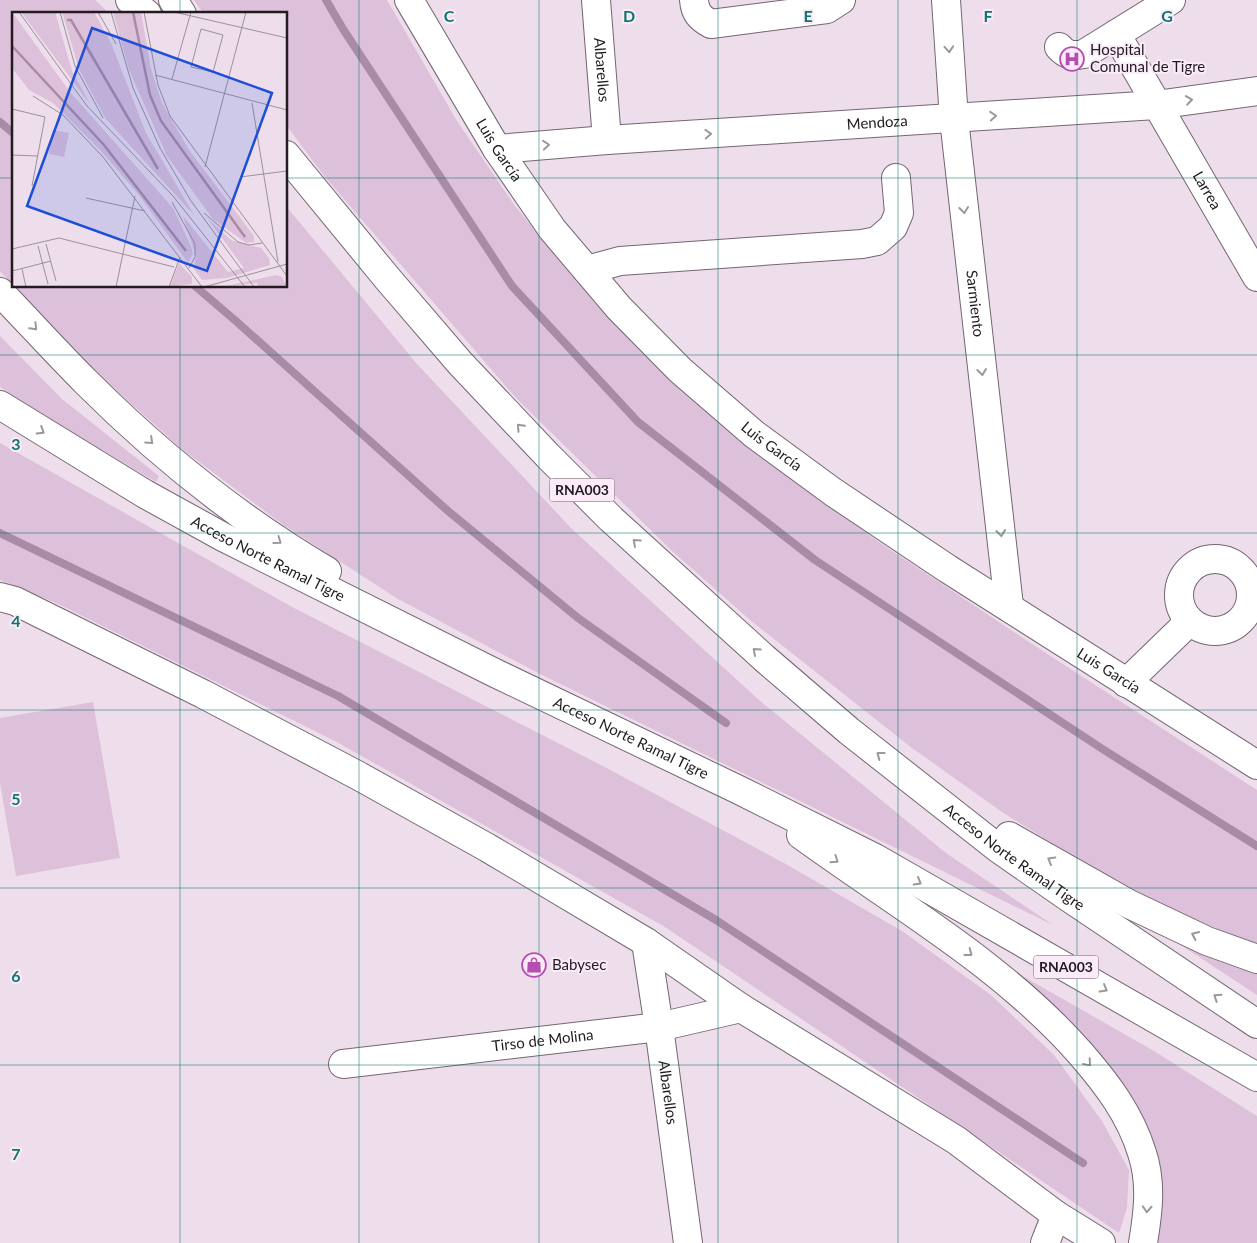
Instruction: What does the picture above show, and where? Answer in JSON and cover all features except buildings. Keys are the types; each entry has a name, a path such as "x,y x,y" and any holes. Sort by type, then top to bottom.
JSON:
{"main road":[{"path":"130,0 145,12"},
{"path":"173,0 181,12"},
{"name":"Luis García","path":"409,0 497,149 552,229 619,308 680,370 754,434 833,492 948,569 1257,765"},
{"name":"Albarellos","path":"596,0 607,140"},
{"path":"694,0 694,6 700,18 711,24 827,9 841,0"},
{"name":"Sarmiento","path":"946,0 954,119 1009,606"},
{"path":"1059,47 1065,54 1074,56 1084,54 1171,0"},
{"name":"Larrea","path":"1116,34 1257,277"},
{"name":"Mendoza","path":"497,149 607,140 1156,105 1257,91"},
{"name":"Acceso Norte Ramal Tigre","path":"288,157 454,356 555,463 611,519 764,658 849,731 1015,859 1257,1024"},
{"path":"587,270 620,261 862,244 877,241 893,227 899,213 896,178"},
{"path":"0,292 87,383 150,442 189,475 285,546 495,673"},
{"name":"Acceso Norte Ramal Tigre","path":"0,405 145,494 223,538 875,858 1257,1077"},
{"path":"1214,559 1227,561 1238,567 1254,586 1248,610 1242,620 1233,627 1222,631 1210,631 1200,628 1190,621 1181,607 1180,589 1184,577 1192,568 1202,562 1214,559"},
{"path":"0,597 15,602 194,690 357,775 488,848 646,942 741,1008 956,1140 1056,1215 1101,1243"},
{"path":"1126,683 1190,621"},
{"path":"919,785 1129,904 1207,941 1257,959"},
{"path":"739,790 837,862 947,936 1027,999 1057,1028 1101,1078 1121,1105 1132,1126 1143,1155 1148,1183 1148,1211 1143,1243"},
{"name":"Albarellos","path":"646,942 688,1243"},
{"name":"Tirso de Molina","path":"344,1064 659,1027 741,1008"},
{"path":"1045,1243 1056,1215"}],"shaded area":[{"path":"0,0 95,0 108,12 12,12 12,284 0,271"},
{"path":"194,0 387,0 457,121 515,206 600,309 743,440 873,538 1257,790 1257,946 1174,910 1095,870 1002,812 912,748 750,620 671,550 517,399 325,177 288,128 288,12 203,12"},
{"path":"288,208 417,364 572,529 759,700 946,853 1053,925 540,674 398,599 285,526 183,450 100,376 16,288 288,288"},
{"path":"0,336 62,399 159,476 156,482 0,387"},
{"path":"0,443 294,608 599,764 784,863 902,931 991,995 1054,1055 1102,1121 1129,1170 1127,1208 1119,1233 665,927 335,741 56,603 0,580"},
{"path":"93,702 120,858 16,876 0,783 0,718"},
{"path":"1138,917 1257,970 1257,995"},
{"path":"984,954 1154,1051 1257,1116 1257,1243 1157,1243 1140,1128"}],"waterway":[{"path":"326,0 343,29 512,286 638,422 815,560 1104,750 1257,846"},
{"path":"0,122 12,132"},
{"path":"197,288 448,511 578,618 726,723"},
{"path":"0,533 338,696 716,920 1083,1163"}],"place":[{"name":"Hospital Comunal de Tigre","path":"1072,59"},
{"name":"Babysec","path":"534,965"}]}
